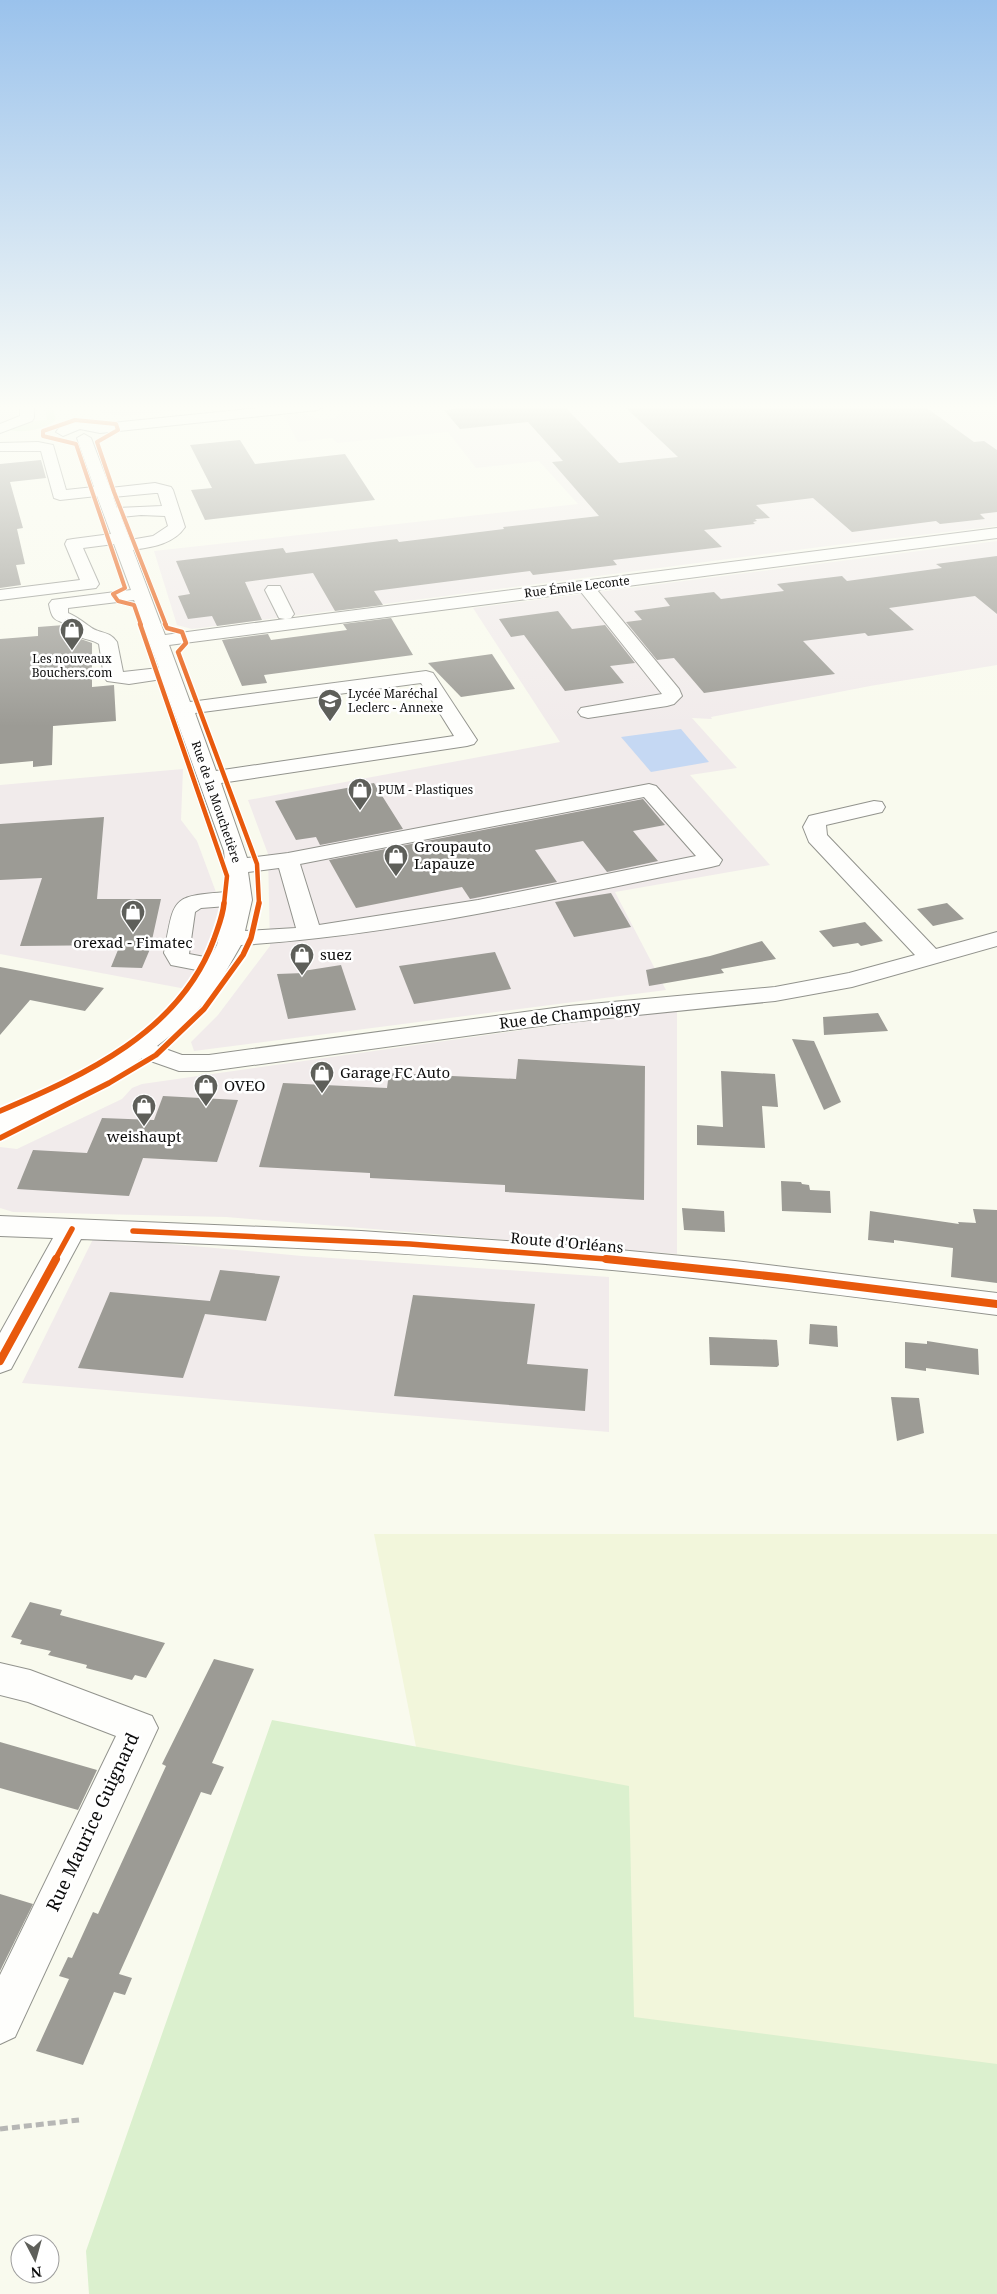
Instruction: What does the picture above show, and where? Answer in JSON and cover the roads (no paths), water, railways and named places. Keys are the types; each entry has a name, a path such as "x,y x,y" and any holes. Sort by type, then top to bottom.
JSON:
{"street":[{"name":"Rue de la Mouchetière","path":"0,1125 66,1096 141,1049 189,1005 217,967 231,939 239,912 239,866 111,513"},
{"path":"0,595 90,584 73,544 155,542 169,536 177,528 172,513"},
{"name":"Rue Émile Leconte","path":"158,641 478,600 487,610 494,613 572,596 997,532"},
{"path":"274,590 285,614"},
{"path":"0,611 141,594"},
{"path":"572,596 672,693 668,700 588,712"},
{"path":"58,604 60,616 79,625 83,631 100,636 108,642 114,677 128,678 170,672"},
{"path":"183,709 426,677 467,740 208,779"},
{"path":"231,939 310,934 478,907 711,860 649,790 288,860 239,866"},
{"path":"874,807 817,821 814,827 817,837 931,958"},
{"path":"288,860 310,934"},
{"path":"217,967 180,960 176,953 184,909 195,901 240,898"},
{"name":"Rue de Champoigny","path":"141,1049 179,1063 209,1063 569,1014 775,994 852,980 997,939"},
{"name":"Route d'Orléans","path":"0,1226 334,1240 578,1256 770,1275 997,1304"},
{"path":"0,1360 72,1229"},
{"name":"Rue Maurice Guignard","path":"0,1679 30,1686 138,1728 0,2022"}],"water":[{"path":"681,729 709,762 651,772 621,737"}],"place":[{"name":"Les nouveaux Bouchers.com","path":"72,651"},
{"name":"Lycée Maréchal Leclerc - Annexe","path":"330,722"},
{"name":"PUM - Plastiques","path":"360,811"},
{"name":"Groupauto Lapauze","path":"396,877"},
{"name":"orexad - Fimatec","path":"133,933"},
{"name":"suez","path":"302,976"},
{"name":"Garage FC Auto","path":"322,1094"},
{"name":"OVEO","path":"206,1107"},
{"name":"weishaupt","path":"144,1127"}]}
